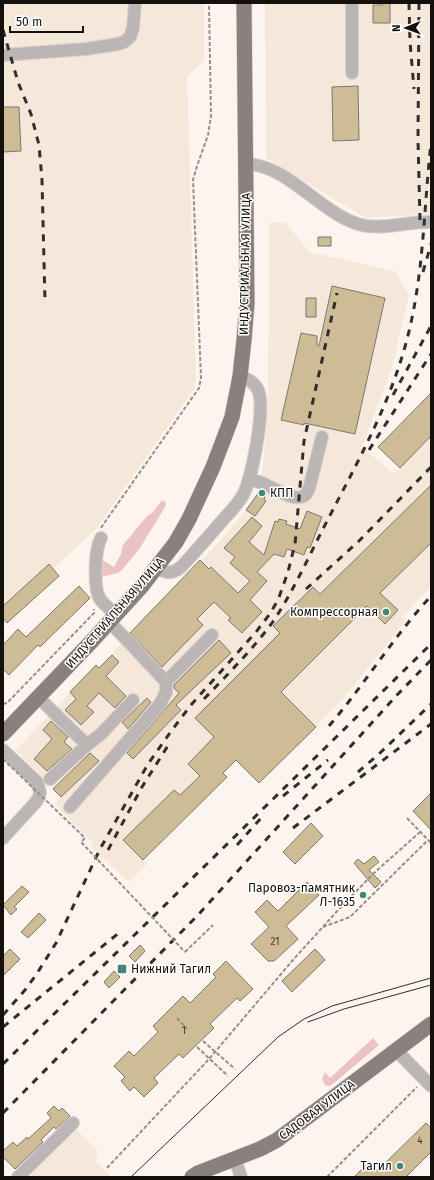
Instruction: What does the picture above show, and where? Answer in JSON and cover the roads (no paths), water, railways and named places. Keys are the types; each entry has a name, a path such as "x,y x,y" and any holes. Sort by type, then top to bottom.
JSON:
{"main road":[{"name":"ИНДУСТРИАЛЬНАЯ УЛИЦА","path":"3,734 113,618 157,568 176,542 189,519 214,467 232,417 240,376 247,303 244,3"},
{"name":"САДОВАЯ УЛИЦА","path":"192,1177 198,1173 260,1149 277,1140 431,1024"}],"street":[{"path":"3,55 86,49 124,42 130,37 133,28 135,3"},
{"path":"352,3 352,73"},
{"path":"246,164 262,166 271,170 290,181 329,210 356,224 370,226 431,222"},
{"path":"157,568 171,573 182,566 239,502 243,495 249,480 261,408 261,398 255,385 250,380 240,376"},
{"path":"249,480 260,482 286,495 294,497 303,496 308,491 310,485 322,437"},
{"path":"70,807 160,704 166,692 166,682 125,638 91,584 101,533"},
{"path":"166,682 212,635"},
{"path":"38,697 87,745"},
{"path":"50,779 101,734 134,700"},
{"path":"3,750 37,782 40,792 35,803 3,838"},
{"path":"396,1050 428,1082"},
{"path":"18,1177 73,1123"},
{"path":"235,1159 241,1177"}],"tram line":[{"path":"131,1177 278,1037 304,1019 332,1006 431,978"},
{"path":"308,1022 344,1009 431,985"}],"railway":[{"path":"409,3 410,42 414,89"},
{"path":"419,3 418,139 420,221"},
{"path":"3,30 18,82 31,114 39,145 42,180 45,302"},
{"path":"204,699 240,662 280,611 350,477 385,404 403,353 415,304 421,259 431,143"},
{"path":"423,272 431,244"},
{"path":"3,1015 25,990 56,943 100,849 148,764 191,705 256,632 278,600 288,572 295,544 304,441 337,293"},
{"path":"393,395 431,326"},
{"path":"369,450 431,354"},
{"path":"306,589 359,541 431,467"},
{"path":"329,726 355,694 417,611 431,596"},
{"path":"3,1064 431,644"},
{"path":"3,1113 198,915 397,695 431,660"},
{"path":"358,772 431,704"},
{"path":"293,828 431,724"},
{"path":"108,850 142,787 169,744"},
{"path":"283,796 328,760"},
{"path":"237,845 262,817"},
{"path":"3,1027 120,932"}],"place":[{"name":"КПП","path":"262,493"},
{"name":"Компрессорная","path":"386,612"},
{"name":"Паровоз-памятник Л-1635","path":"363,895"},
{"name":"Нижний Тагил","path":"122,969"},
{"name":"Тагил","path":"400,1166"}]}
